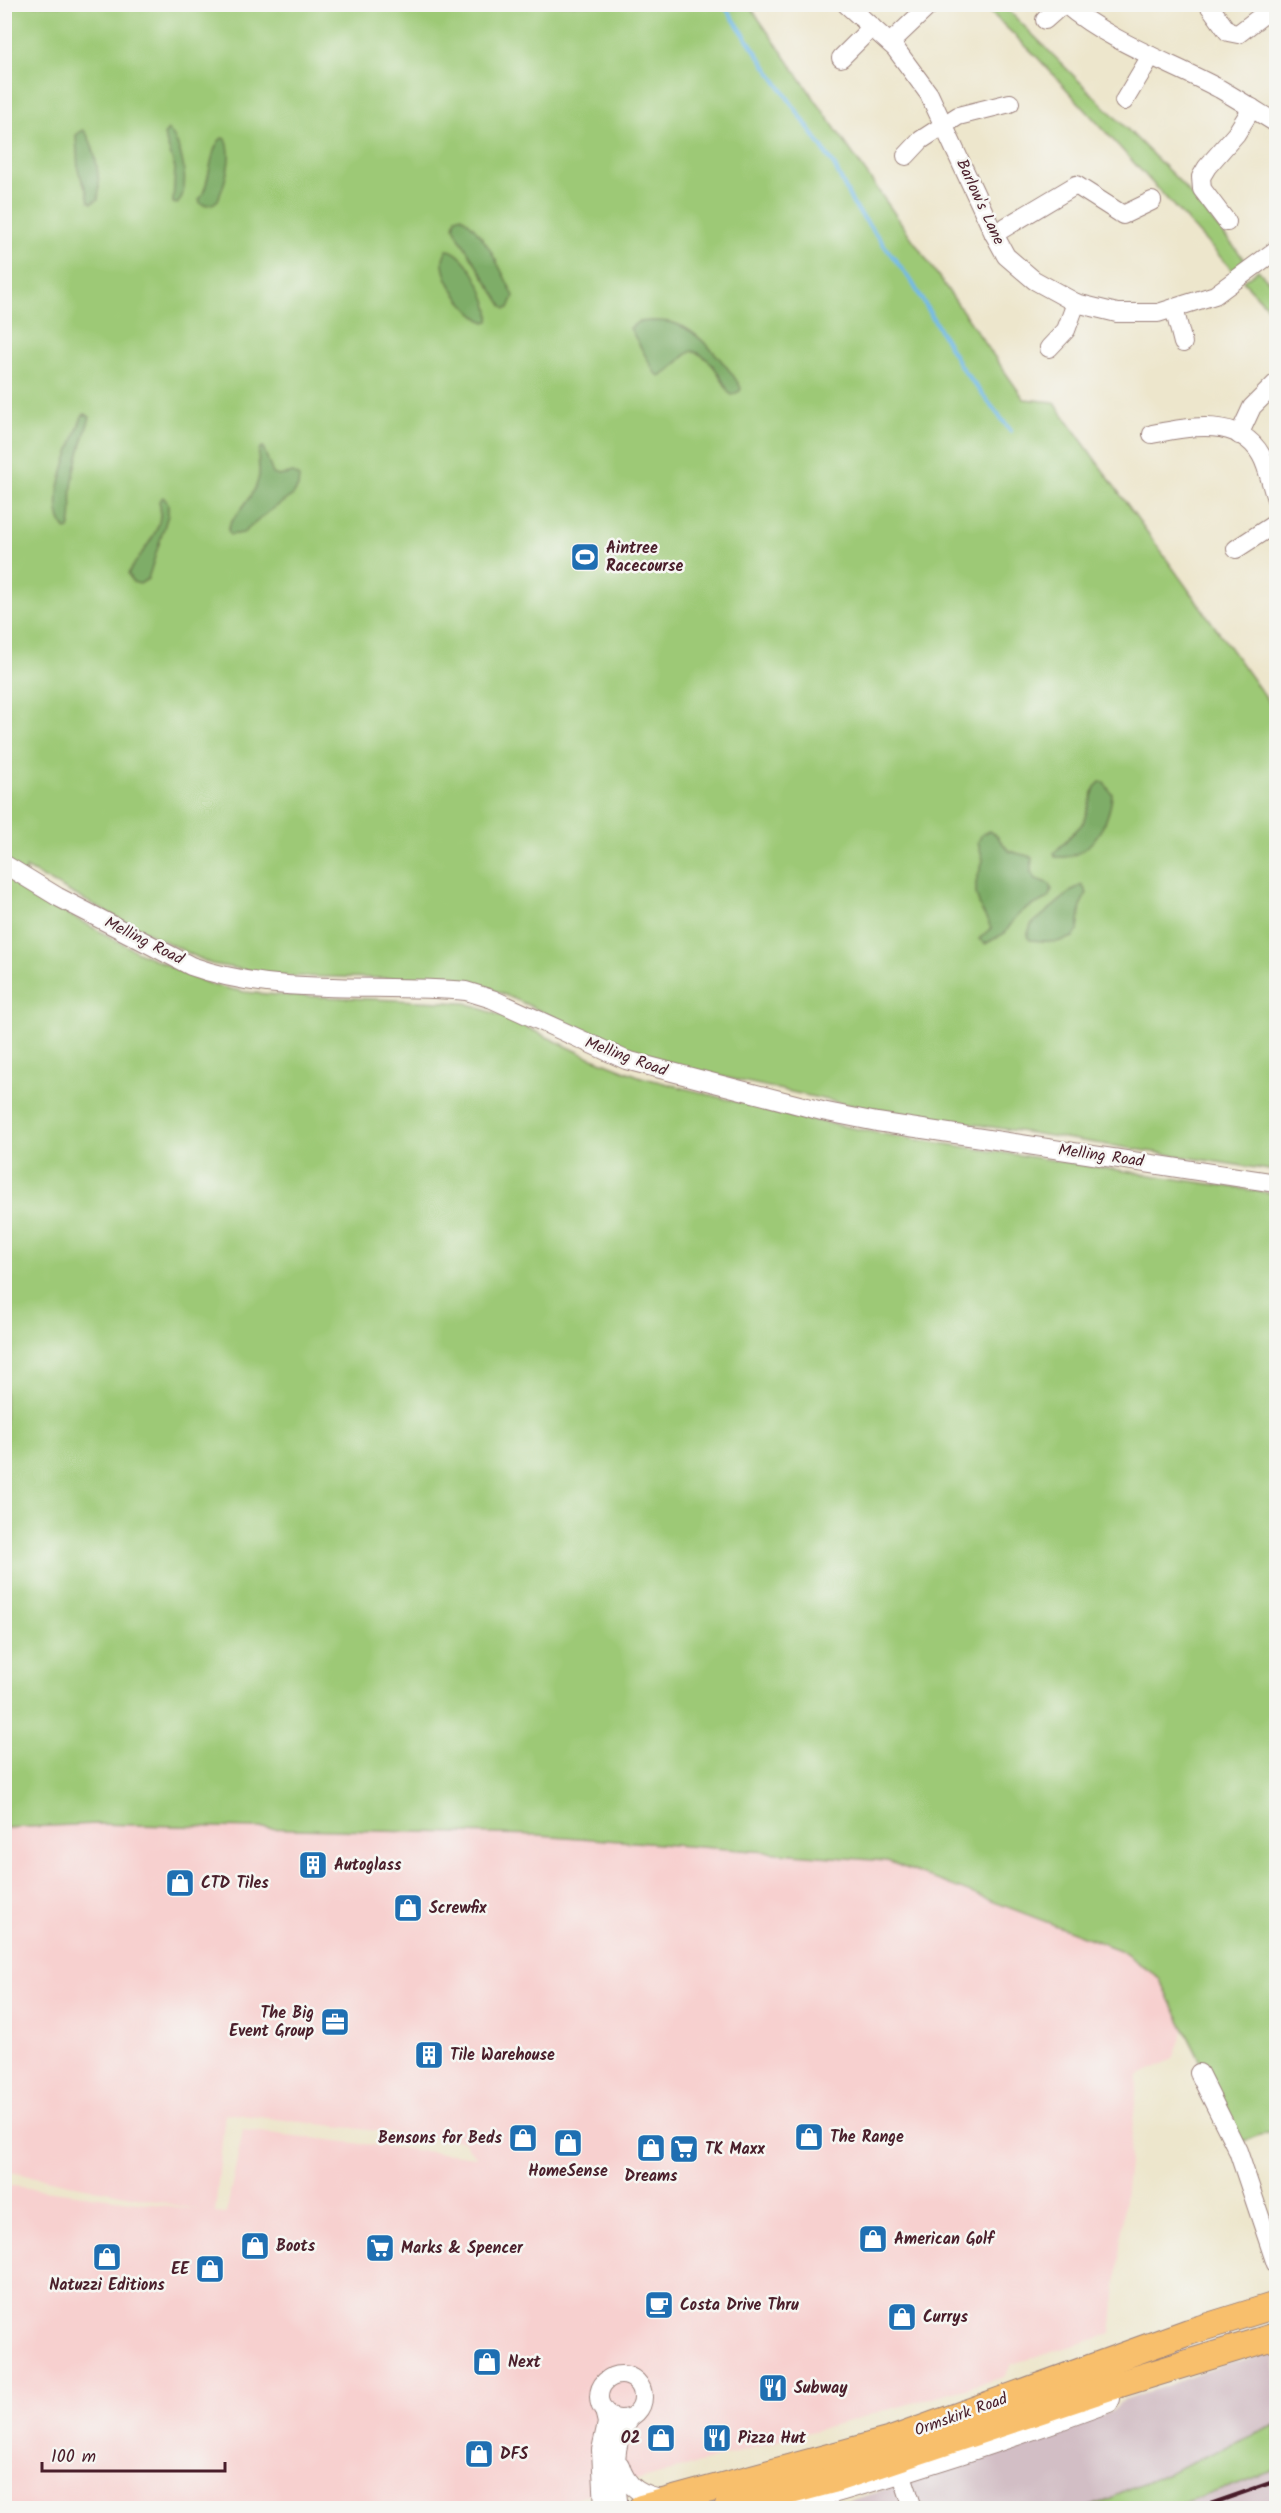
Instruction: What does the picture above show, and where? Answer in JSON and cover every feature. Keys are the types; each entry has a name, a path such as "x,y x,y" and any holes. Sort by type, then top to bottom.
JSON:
{"highway":[{"name":"Ormskirk Road","path":"641,2508 891,2440 1189,2332 1276,2305"},
{"name":"Ormskirk Road","path":"727,2508 833,2480 897,2460 1110,2387 1276,2336"}],"street":[{"name":"Barlow's Lane","path":"846,4 890,43 929,94 1006,256 1034,280 1076,303 1116,313 1158,313 1215,295 1276,250"},
{"path":"890,43 931,4"},
{"path":"1045,20 1064,4 1078,15 1151,56 1221,90 1276,123"},
{"path":"1208,4 1228,32 1238,34 1276,5"},
{"path":"841,58 872,27"},
{"path":"1124,101 1151,56"},
{"path":"906,156 921,140 958,116 1010,103"},
{"path":"1227,222 1202,189 1201,177 1207,166 1236,134 1251,108"},
{"path":"994,234 1076,185 1123,215 1152,201"},
{"path":"1049,348 1066,330 1076,303"},
{"path":"1174,308 1184,343"},
{"path":"1239,435 1252,407 1276,383"},
{"path":"1152,434 1186,427 1219,427 1239,435 1255,446 1262,457 1276,499"},
{"path":"1236,549 1276,523"},
{"name":"Melling Road","path":"4,864 68,902 191,966 214,974 282,984 466,991 492,999 626,1060 822,1111 877,1122 1276,1183"},
{"path":"1199,2073 1238,2151 1276,2264"},
{"path":"604,2508 601,2450 607,2423 599,2396 604,2384 616,2376 630,2377 640,2386 643,2400 639,2411 621,2430 616,2445 619,2508"},
{"path":"783,2508 902,2475 1109,2403 1110,2387"},
{"path":"604,2410 615,2418 630,2418"},
{"path":"616,2445 621,2469 629,2484 645,2495 671,2500"},
{"path":"902,2475 913,2508"}],"shaded area":[{"path":"97,1824 539,1835 887,1861 1119,1950 1159,1978 1184,2029 1173,2059 1138,2076 1111,2334 1012,2364 1004,2377 590,2494 550,2508 5,2508 5,2185 201,2210 5,2171 4,1828","holes":["225,2113 463,2141 477,2157 243,2130 226,2214 215,2213"]},
{"path":"1276,2352 1276,2425 1088,2508 821,2508 847,2502 1110,2412 1121,2402 1226,2364"},
{"path":"1276,2470 1276,2505 1267,2508 1171,2508"}],"green space":[{"path":"4,5 749,5 1024,399 1054,402 1276,712 1276,1171 850,1105 692,1070 636,1054 517,1000 488,988 464,982 432,979 281,976 211,964 123,921 26,868 29,893 138,952 212,985 245,992 278,995 466,1003 507,1018 585,1055 641,1077 792,1116 893,1136 1276,1194 1276,2129 1241,2142 1159,1978 1120,1950 887,1861 539,1835 97,1824 5,1828"},
{"path":"983,5 1003,5 1179,181 1245,260 1233,271 1037,57"},
{"path":"83,130 91,143 98,173 98,199 92,203 89,201 78,170 76,135"},
{"path":"168,130 177,145 183,166 184,188 177,204 173,203 175,168 164,135"},
{"path":"222,138 226,139 229,154 228,170 223,186 216,202 210,205 201,204 199,200 206,185 215,149"},
{"path":"461,216 478,232 498,264 514,296 509,308 503,307 460,239 454,227 456,218"},
{"path":"447,250 454,252 462,259 477,279 487,302 489,321 485,322 477,317 453,290 444,268 443,258"},
{"path":"1258,270 1276,289 1276,316 1243,281"},
{"path":"638,322 676,324 696,335 730,371 741,388 740,391 732,395 729,393 710,362 692,351 664,375 660,376 655,373 630,328"},
{"path":"85,414 90,417 75,469 71,519 69,529 66,530 60,519 59,490 67,458 82,416"},
{"path":"263,447 273,474 279,476 293,473 299,477 298,487 293,495 243,533 230,535 228,530 230,524 258,482 259,452"},
{"path":"163,497 168,503 168,515 148,579 140,584 133,582 128,574 156,531 160,511 159,501"},
{"path":"1100,782 1104,782 1112,794 1107,817 1096,838 1078,853 1067,857 1055,857 1054,853 1083,823 1095,787"},
{"path":"989,831 996,835 1009,851 1032,857 1031,872 1036,879 1050,884 1052,890 1048,898 1024,910 1016,917 1005,933 985,944 979,939 991,928 980,907 976,894 976,882 983,860 978,842 982,834"},
{"path":"1082,885 1087,893 1081,904 1078,931 1073,937 1057,942 1030,940 1027,936 1031,925"},
{"path":"1276,2425 1276,2470 1171,2508 1088,2508"}],"waterway":[{"path":"723,4 834,165 853,204 912,282 961,367 1011,431"}],"railway":[{"path":"1199,2508 1276,2481"}],"place":[{"name":"Aintree Racecourse","path":"585,557"},
{"name":"Autoglass","path":"313,1865"},
{"name":"CTD Tiles","path":"180,1883"},
{"name":"Screwfix","path":"408,1908"},
{"name":"The Big Event Group","path":"335,2022"},
{"name":"Tile Warehouse","path":"429,2055"},
{"name":"The Range","path":"809,2137"},
{"name":"Bensons for Beds","path":"523,2138"},
{"name":"HomeSense","path":"568,2143"},
{"name":"Dreams","path":"651,2148"},
{"name":"TK Maxx","path":"684,2149"},
{"name":"American Golf","path":"873,2239"},
{"name":"Boots","path":"255,2246"},
{"name":"Marks & Spencer","path":"380,2248"},
{"name":"Natuzzi Editions","path":"107,2257"},
{"name":"EE","path":"210,2269"},
{"name":"Costa Drive Thru","path":"659,2305"},
{"name":"Currys","path":"902,2317"},
{"name":"Next","path":"487,2362"},
{"name":"Subway","path":"773,2388"},
{"name":"O2","path":"661,2438"},
{"name":"Pizza Hut","path":"717,2438"},
{"name":"DFS","path":"479,2454"}]}
